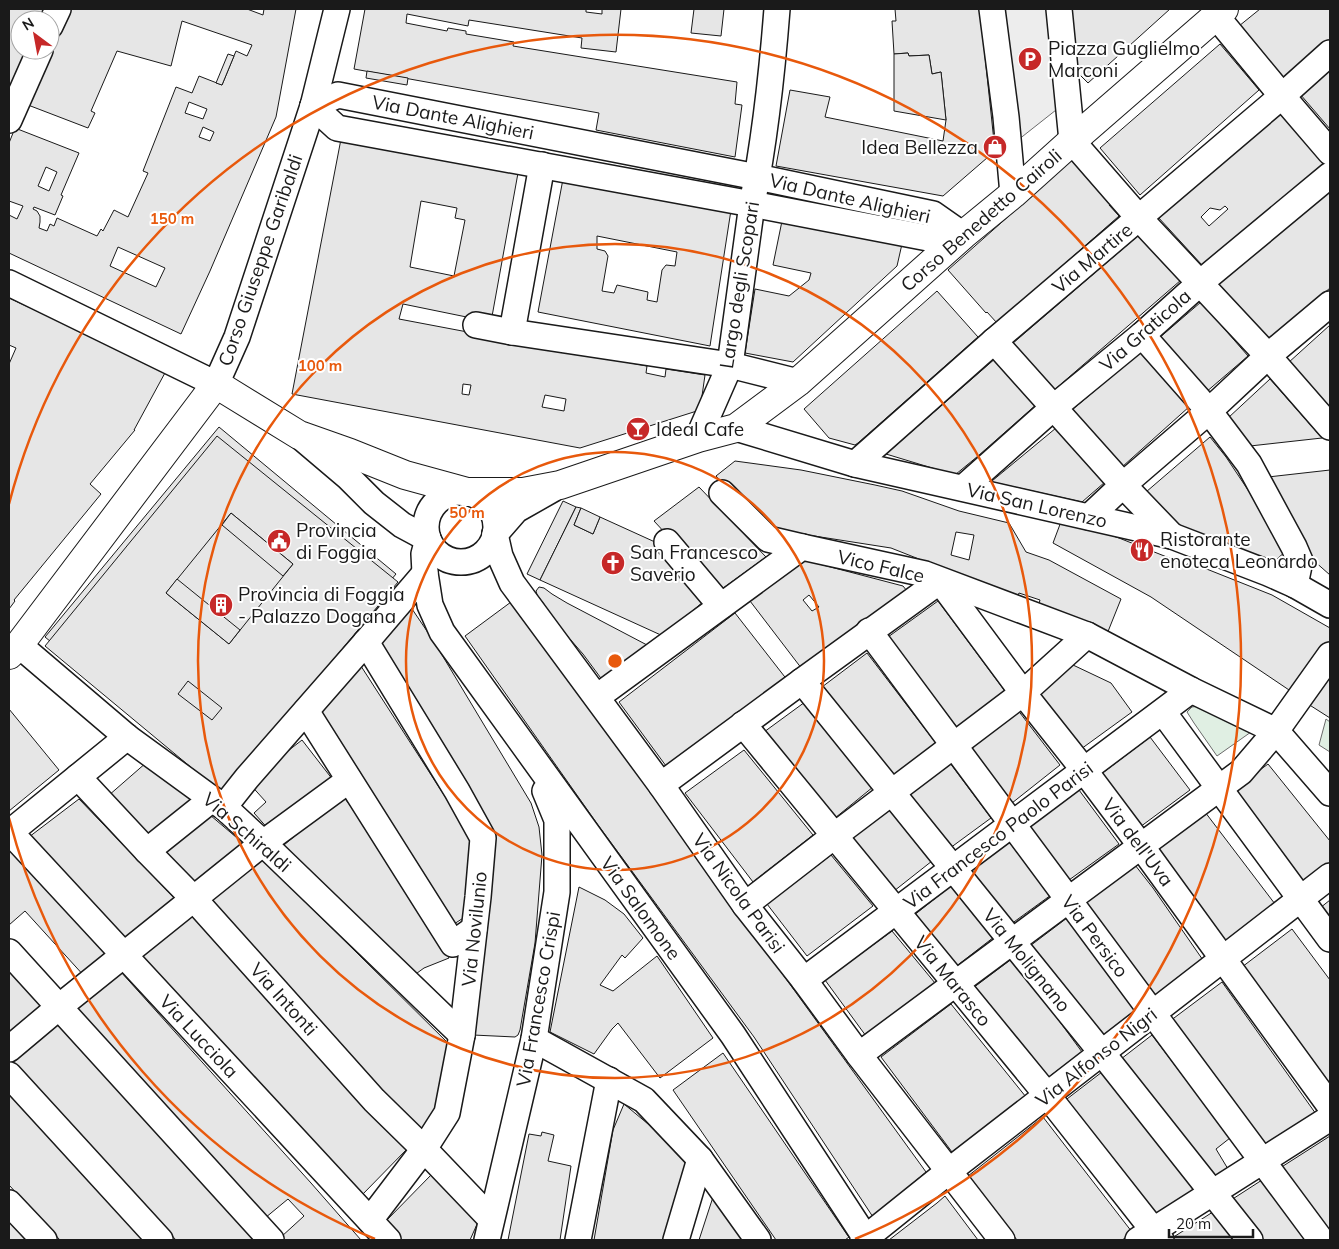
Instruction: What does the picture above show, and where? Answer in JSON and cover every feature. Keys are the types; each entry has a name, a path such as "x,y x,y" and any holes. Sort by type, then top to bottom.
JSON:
{"street":[{"name":"Corso Giuseppe Garibaldi","path":"14,650 216,384 238,337 313,106 336,9"},
{"name":"Largo degli Scopari","path":"698,438 730,365 772,69 777,9"},
{"path":"992,9 1006,118 1013,194"},
{"path":"1059,9 1072,141 1139,218 1268,356 1330,427"},
{"path":"1220,12 1282,96 1330,152"},
{"name":"Corso Benedetto Cairoli","path":"736,428 798,382 963,235 1013,194 1220,12"},
{"name":"Via Martire","path":"856,464 994,341 1330,54"},
{"path":"10,118 36,60"},
{"name":"Via Dante Alighieri","path":"338,95 757,177 933,214 963,235 928,238 542,164 337,128 313,106 338,95"},
{"path":"512,332 542,164"},
{"name":"Via Graticola","path":"963,488 1053,408 1330,175"},
{"path":"9,283 216,384 299,435 348,477 374,503 402,525 428,540"},
{"path":"1089,517 1268,356 1330,304"},
{"path":"476,325 730,365 798,382"},
{"path":"1142,335 1209,411 1248,464 1300,561 1295,585"},
{"path":"994,341 1123,486 1172,536"},
{"path":"299,435 405,475 467,492 478,496 493,512 496,523 495,534 491,545 484,554 474,560 463,562 452,561 442,557 433,549 425,529 430,509 446,495 456,492 467,492 523,492 560,485 698,438 736,428"},
{"name":"Via San Lorenzo","path":"736,428 856,464 1172,536 1268,573 1330,604"},
{"path":"495,534 516,510 560,485"},
{"name":"Vico Falce","path":"722,492 768,539 925,574 1087,635 1191,690 1276,731"},
{"name":"Via Nicola Parisi","path":"495,534 500,556 512,583 661,785 745,905 1002,1240"},
{"name":"Via Salomone","path":"428,540 424,554 425,573 430,605 442,632 733,1035 865,1239"},
{"path":"667,542 721,606"},
{"path":"597,697 802,547"},
{"path":"147,851 218,803 247,778 425,573"},
{"path":"661,785 940,581"},
{"name":"Via dell'Uva","path":"940,581 1023,693 1141,846 1330,1106"},
{"name":"Via Persico","path":"870,631 1321,1240"},
{"path":"745,905 1023,693 1087,635"},
{"name":"Via Novilunio","path":"366,642 458,791 482,838 462,1035 447,1113 424,1149 370,1220"},
{"name":"Via Schiraldi","path":"14,650 127,737 218,803 263,843 462,1035"},
{"path":"859,1055 1241,772 1276,731 1330,656"},
{"name":"Via Molignano","path":"802,681 1102,1052 1250,1240"},
{"name":"Via Francesco Paolo Parisi","path":"804,980 1191,690"},
{"path":"306,712 453,944 474,929"},
{"path":"1163,712 1330,939"},
{"name":"Via Marasco","path":"743,724 1047,1095 1151,1237"},
{"path":"1276,731 1330,793"},
{"path":"9,832 127,737"},
{"name":"Via Francesco Crispi","path":"489,1230 534,1039 557,892 556,820 532,758"},
{"name":"Via Intonti","path":"78,777 194,899 374,1100 424,1149 489,1230"},
{"path":"9,1049 58,1007 263,843 348,780"},
{"name":"Via Lucciola","path":"9,832 388,1240"},
{"name":"Via Alfonso Nigri","path":"865,1239 949,1171 1330,876"},
{"path":"9,952 271,1240"},
{"path":"534,1039 644,1100 700,1158 758,1240"},
{"path":"9,1075 160,1240"},
{"path":"578,1240 609,1080"},
{"path":"1151,1237 1261,1161 1330,1118"},
{"path":"676,1240 700,1158"},
{"path":"9,1203 44,1240"}],"green space":[{"path":"1199,706 1251,732 1217,756 1187,712 1192,707"},
{"path":"1326,719 1330,722 1330,752 1319,745"}],"shaded area":[{"name":"Piazza Guglielmo Marconi","path":"1002,9 1047,9 1056,110 1018,140"}],"building":[{"path":"9,9 44,9 10,10 10,60 22,60 9,94"},
{"path":"69,9 247,9 263,15 264,9 296,9 276,117 181,334 9,253 9,215 17,219 23,206 9,201 9,143 15,128 79,153 61,195 63,196 55,215 34,207 33,209 40,216 39,228 47,231 50,224 54,226 57,218 97,236 101,229 103,231 114,210 128,217 148,173 143,171 176,87 192,93 199,76 222,85 236,51 247,56 252,45 182,21 171,66 117,51 91,111 95,113 88,128 28,105 47,60 60,60 60,30","holes":["189,102 207,109 203,119 185,113","203,127 214,132 210,141 199,137","46,167 57,172 49,191 38,186","118,247 165,268 156,287 110,266"]},
{"path":"365,9 586,9 586,12 602,14 602,9 621,9 616,52 581,48 582,38 469,20 468,26 407,14 406,23 447,31 448,28 466,31 466,34 514,42 513,46 737,82 735,104 742,105 735,157 596,130 599,113 354,69"},
{"path":"694,9 724,9 721,36 691,33"},
{"path":"895,9 980,9 995,151 943,196 776,166 790,90 830,97 825,117 943,141 946,120 941,72 932,74 929,55 909,56 908,53 894,54 892,21 896,21"},
{"path":"1071,9 1170,9 1088,83 1076,71"},
{"path":"1260,9 1330,9 1330,42 1286,81 1239,26"},
{"path":"1220,44 1259,90 1140,195 1100,148"},
{"path":"908,53 909,56 929,55 932,74 941,72 946,120 894,111 894,54"},
{"path":"228,54 234,56 222,85 216,83"},
{"path":"1330,68 1330,129 1300,94"},
{"path":"367,71 408,78 407,85 366,78"},
{"path":"1280,112 1324,165 1235,240 1233,239 1202,265 1158,217","holes":["1225,206 1228,209 1209,226 1201,217 1210,208 1220,210"]},
{"path":"341,139 518,173 491,322 403,304 399,319 647,366 646,373 665,377 666,369 705,375 700,410 580,448 292,394","holes":["421,201 457,208 455,218 465,220 454,276 410,267","463,384 471,385 469,395 462,394","545,395 566,399 564,411 542,407"]},
{"path":"1073,159 1111,203 1109,205 1119,216 997,323 948,270"},
{"path":"563,179 731,210 710,346 538,312","holes":["597,236 677,252 675,266 666,265 662,270 657,302 647,300 648,292 617,285 614,293 602,291 608,256 605,251 597,249"]},
{"path":"1330,190 1330,288 1268,341 1219,284"},
{"path":"782,221 902,244 897,266 793,362 745,353 755,289 789,296 809,280 811,273 773,265"},
{"path":"1140,234 1181,280 1053,391 1012,344"},
{"path":"937,291 978,337 858,443 855,445 829,438 804,409"},
{"path":"9,298 166,371 135,430 90,484 101,494 14,600 9,609 9,364 16,348 9,345"},
{"path":"1201,302 1248,356 1205,393 1158,339"},
{"path":"1330,325 1330,409 1288,363"},
{"path":"1143,350 1190,406 1122,467 1072,410"},
{"path":"997,357 1037,404 978,456 950,479 942,471 886,454"},
{"path":"1270,379 1322,438 1250,446 1228,418"},
{"name":"Provincia di Foggia - Palazzo Dogana","path":"219,427 396,574 222,783 45,637"},
{"path":"1056,428 1105,482 1082,502 992,482 992,481"},
{"name":"Provincia di Foggia - Palazzo Dogana","path":"217,436 398,582 222,793 45,646","holes":["231,513 293,564 229,644 166,593","188,681 222,708 212,720 178,694"]},
{"path":"1210,437 1226,457 1258,505 1286,551 1268,567 1183,532 1146,492"},
{"path":"735,461 801,470 902,491 959,511 1009,523 1026,552 1049,560 1121,599 1107,634 1038,607 1040,600 1019,593 1018,595 964,584 967,578 891,548 763,528 716,476","holes":["956,532 974,535 969,560 951,555"]},
{"path":"1330,470 1330,575 1313,560 1268,477"},
{"path":"699,487 766,557 719,591 654,521"},
{"path":"563,501 576,507 540,580 527,574"},
{"name":"San Francesco Saverio","path":"576,507 581,508 574,525 593,534 600,517 666,547 704,601 663,636 540,580"},
{"path":"581,508 600,517 593,534 574,525"},
{"path":"231,513 293,564 283,576 222,525"},
{"path":"1062,519 1119,538 1187,565 1189,562 1272,595 1330,628 1330,646 1295,694 1151,597 1053,543"},
{"path":"804,560 903,586 907,591 802,669 750,601","holes":["809,595 819,607 812,611 803,600"]},
{"path":"177,579 240,630 229,644 166,593"},
{"path":"539,587 647,645 603,681 583,654 542,607 544,604 536,591"},
{"path":"938,601 1007,694 959,730 888,637"},
{"path":"511,602 926,1172 873,1217 754,1037 598,825 465,636"},
{"path":"408,603 433,640 531,803 539,827 542,855 535,943 520,1030 515,1037 473,1035 484,827 376,642"},
{"path":"735,613 788,681 669,770 619,702"},
{"path":"867,653 938,746 890,783 818,690"},
{"path":"359,663 475,843 468,915 454,924 319,713"},
{"path":"1073,665 1111,683 1132,712 1081,749 1038,693"},
{"path":"1330,672 1330,718 1308,704"},
{"path":"805,702 873,787 835,818 764,732"},
{"path":"9,709 59,770 9,811"},
{"path":"1017,709 1060,765 1012,803 970,746"},
{"path":"1150,737 1190,790 1140,827 1100,775"},
{"path":"302,740 333,780 271,832 254,813 266,802 248,782"},
{"path":"744,750 813,835 753,882 685,793"},
{"path":"147,762 192,799 149,839 108,796"},
{"path":"950,763 991,818 946,851 903,799"},
{"path":"1268,764 1330,841 1330,867 1306,886 1233,790"},
{"path":"1079,790 1119,844 1069,880 1029,826"},
{"path":"343,796 367,828 437,934 449,958 424,968 413,976 284,845"},
{"path":"79,799 180,904 128,945 29,837"},
{"path":"890,809 932,861 894,891 851,838"},
{"path":"1205,812 1275,904 1227,946 1155,849"},
{"path":"210,815 250,849 194,889 160,851"},
{"path":"1009,842 1051,895 1007,927 967,874"},
{"path":"11,851 107,956 86,978 25,911 9,925 9,853"},
{"path":"831,855 873,906 807,956 767,904"},
{"path":"262,859 450,1045 437,1111 422,1133 207,903"},
{"path":"1135,865 1205,963 1155,1000 1084,902"},
{"path":"952,885 994,937 954,968 913,916"},
{"path":"579,887 605,900 624,914 643,938 625,958 622,955 600,985 613,991 657,956 713,1038 660,1078 618,1023 594,1054 550,1032"},
{"path":"1330,900 1330,921 1320,908"},
{"path":"191,915 408,1148 361,1196 140,957"},
{"path":"1067,918 1137,1013 1099,1041 1026,949"},
{"path":"1292,929 1330,980 1330,1087 1242,967"},
{"path":"892,931 935,983 866,1036 825,980"},
{"path":"1013,958 1082,1052 1046,1079 973,988"},
{"path":"9,967 48,1010 9,1041"},
{"path":"121,972 361,1240 285,1240 281,1237 304,1216 288,1199 265,1218 76,1009"},
{"path":"1222,982 1316,1114 1265,1147 1170,1021"},
{"path":"951,1004 1026,1097 952,1152 881,1057"},
{"path":"57,1024 254,1240 176,1240 11,1060"},
{"path":"1152,1035 1230,1138 1216,1149 1228,1169 1212,1179 1121,1059"},
{"path":"723,1053 849,1237 845,1240 776,1240 673,1090"},
{"path":"1102,1072 1196,1192 1156,1218 1063,1102"},
{"path":"9,1090 144,1240 60,1240 9,1185"},
{"path":"624,1104 689,1158 665,1240 594,1240 613,1130"},
{"path":"1043,1117 1133,1233 1122,1240 1017,1240 968,1176"},
{"path":"542,1132 554,1135 548,1161 571,1166 560,1240 508,1240 529,1134 541,1136"},
{"path":"1330,1136 1330,1239 1280,1168"},
{"path":"432,1174 478,1222 470,1240 402,1240 385,1222"},
{"path":"1262,1180 1306,1240 1258,1240 1228,1202"},
{"path":"945,1196 978,1240 889,1240 937,1203"},
{"path":"713,1197 745,1240 699,1240"},
{"path":"1216,1210 1239,1240 1174,1240 1172,1238"},
{"path":"9,1220 28,1240 9,1240"}],"place":[{"name":"Piazza Guglielmo Marconi","path":"1030,59"},
{"name":"Idea Bellezza","path":"995,147"},
{"name":"Ideal Cafe","path":"638,429"},
{"name":"Provincia di Foggia","path":"279,541"},
{"name":"Ristorante enoteca Leonardo","path":"1142,550"},
{"name":"San Francesco Saverio","path":"613,563"},
{"name":"Provincia di Foggia - Palazzo Dogana","path":"221,605"}]}
